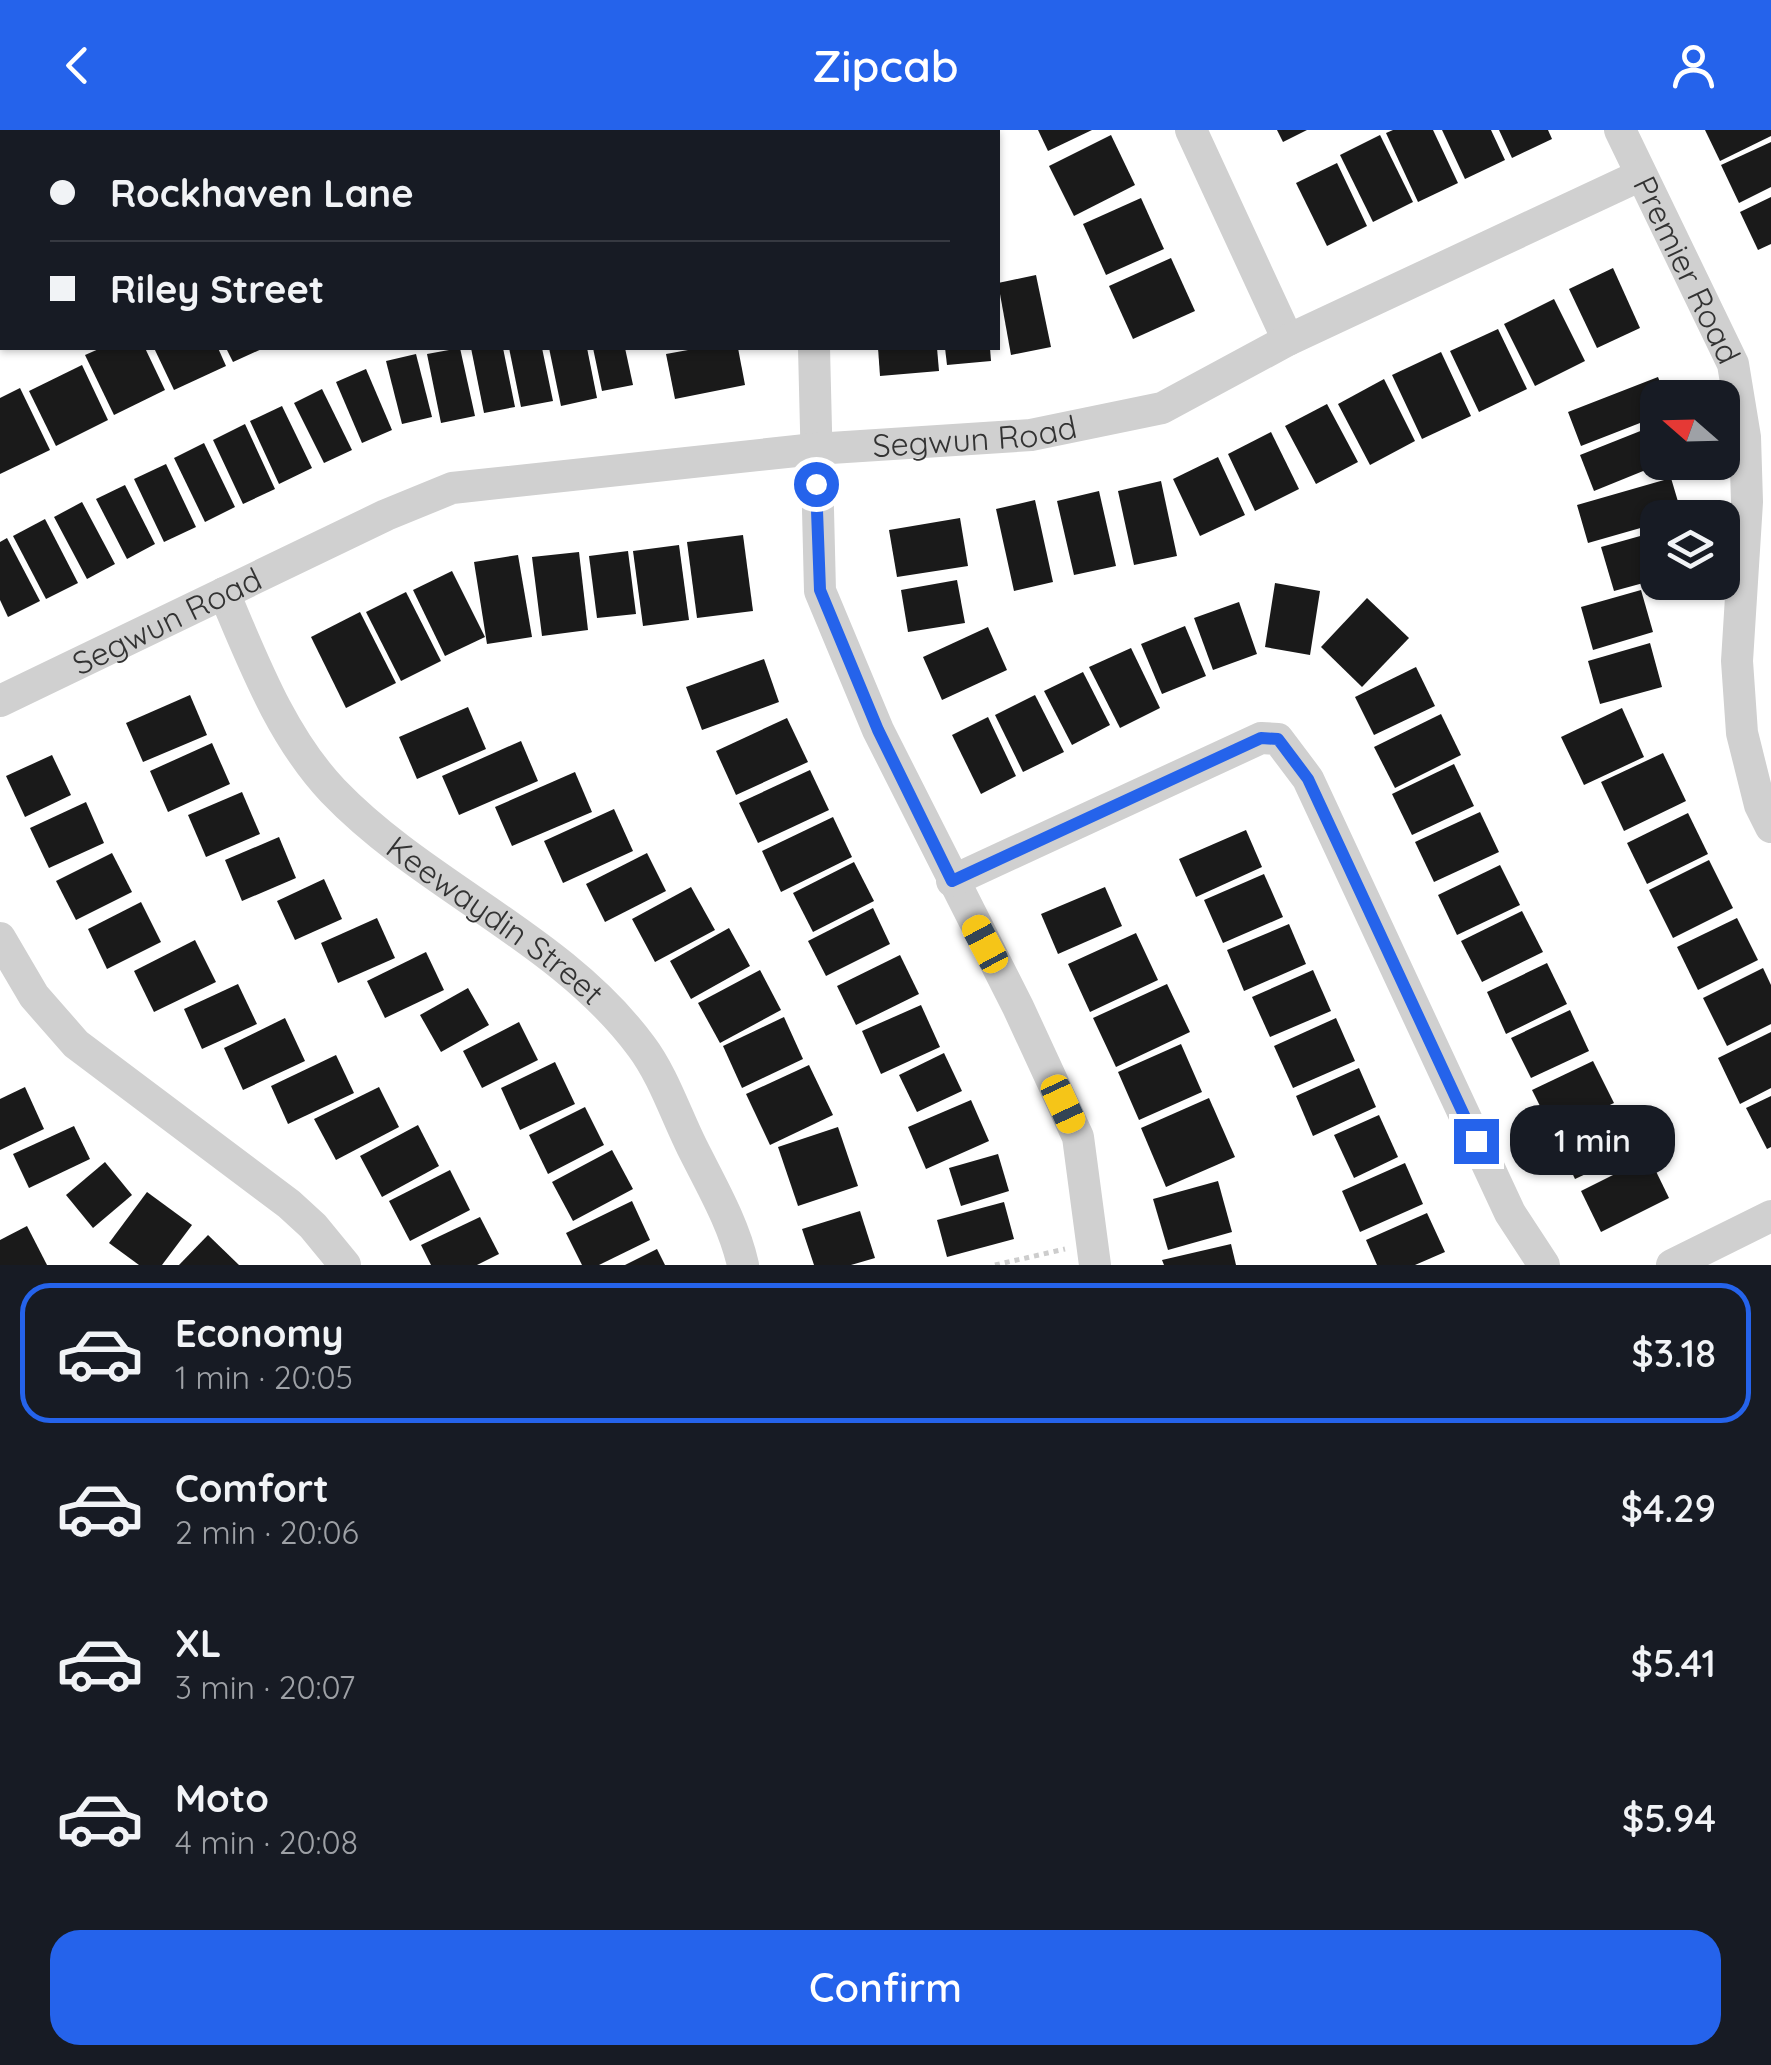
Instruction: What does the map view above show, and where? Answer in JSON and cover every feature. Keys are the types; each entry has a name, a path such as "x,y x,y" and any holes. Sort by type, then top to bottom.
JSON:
{"street":[{"path":"1192,130 1288,340"},
{"name":"Premier Road","path":"1620,130 1734,364 1745,437 1746,502 1737,661 1742,732 1767,811"},
{"name":"Segwun Road","path":"0,701 386,514 452,488 815,449 1031,435 1162,408 1288,340 1641,175"},
{"path":"814,350 820,590 878,730 1018,1007 1078,1137 1095,1254"},
{"name":"Keewaydin Street","path":"224,593 267,690 295,741 332,790 384,835 573,976 644,1049 712,1188 743,1265"},
{"path":"952,881 1261,738 1278,739 1308,779 1510,1213 1544,1265"},
{"path":"0,938 34,996 76,1044 288,1204 313,1226 345,1265"},
{"path":"1672,1265 1771,1216"}],"path":[{"path":"995,1265 1095,1254"}],"building":[{"path":"1038,130 1092,130 1048,151"},
{"path":"1277,130 1307,130 1283,142"},
{"path":"1433,130 1458,183 1418,202 1386,133"},
{"path":"1442,130 1491,130 1505,160 1465,179"},
{"path":"1499,130 1548,130 1552,139 1512,158"},
{"path":"1705,130 1771,130 1771,136 1720,161"},
{"path":"1111,135 1135,185 1074,216 1049,166"},
{"path":"1380,135 1413,202 1373,222 1340,155"},
{"path":"1771,142 1771,187 1739,203 1721,165"},
{"path":"1337,163 1367,226 1327,246 1296,183"},
{"path":"1771,197 1771,244 1758,250 1740,212"},
{"path":"1141,198 1164,249 1106,275 1083,224"},
{"path":"1171,258 1195,311 1133,339 1109,286"},
{"path":"1613,268 1640,328 1597,348 1569,289"},
{"path":"1036,275 1051,347 1011,355 1000,283"},
{"path":"1554,299 1585,361 1535,386 1504,324"},
{"path":"1498,329 1527,389 1479,412 1450,351"},
{"path":"96,350 146,350 165,390 114,415 85,355"},
{"path":"155,350 219,350 226,366 174,390"},
{"path":"227,350 260,350 233,362"},
{"path":"460,350 475,416 441,423 427,354"},
{"path":"471,350 503,350 515,407 484,413"},
{"path":"509,350 542,350 553,401 521,407"},
{"path":"549,350 587,350 597,398 561,406"},
{"path":"593,350 625,350 633,385 602,391"},
{"path":"738,350 745,385 675,399 666,354"},
{"path":"878,350 937,350 939,371 880,376"},
{"path":"945,350 990,350 991,361 947,365"},
{"path":"1441,352 1471,416 1422,439 1392,375"},
{"path":"416,354 432,417 402,424 386,361"},
{"path":"82,365 108,420 56,446 29,391"},
{"path":"366,369 392,430 362,443 336,382"},
{"path":"1384,379 1415,441 1370,465 1338,404"},
{"path":"1640,384 1640,423 1581,446 1568,412"},
{"path":"20,388 50,450 0,474 0,398"},
{"path":"322,389 352,450 324,463 294,403"},
{"path":"1327,404 1358,462 1316,484 1285,426"},
{"path":"282,406 312,468 279,484 250,421"},
{"path":"245,424 275,489 243,504 213,440"},
{"path":"1640,431 1640,472 1594,491 1580,455"},
{"path":"1271,432 1299,489 1255,511 1228,454"},
{"path":"204,443 235,507 205,522 174,458"},
{"path":"1218,457 1245,515 1200,536 1173,479"},
{"path":"166,464 196,527 164,542 134,479"},
{"path":"1664,480 1672,480 1678,500 1640,500 1640,528 1588,543 1577,505"},
{"path":"1161,481 1177,556 1134,565 1118,491"},
{"path":"125,485 155,544 127,559 96,499"},
{"path":"1099,491 1116,566 1074,575 1057,501"},
{"path":"1035,500 1053,582 1014,591 996,509"},
{"path":"82,502 115,564 87,579 54,517"},
{"path":"960,518 968,566 897,577 889,530"},
{"path":"45,519 78,583 46,599 13,536"},
{"path":"743,535 753,611 697,618 687,542"},
{"path":"1640,536 1640,584 1614,591 1601,547"},
{"path":"7,538 40,601 8,617 0,600 0,542"},
{"path":"679,545 689,620 643,626 633,551"},
{"path":"628,551 636,614 597,618 589,556"},
{"path":"579,552 588,630 542,636 532,557"},
{"path":"518,555 532,637 487,644 474,562"},
{"path":"452,571 485,637 445,656 413,590"},
{"path":"957,580 965,623 908,632 901,590"},
{"path":"1275,583 1320,591 1310,655 1265,647"},
{"path":"1640,590 1653,632 1593,650 1581,607"},
{"path":"406,592 441,661 401,681 366,612"},
{"path":"1367,598 1409,638 1362,687 1321,647"},
{"path":"1239,602 1257,654 1213,670 1194,618"},
{"path":"360,612 396,683 346,708 311,637"},
{"path":"1185,626 1206,676 1162,694 1141,644"},
{"path":"988,627 1007,670 942,700 923,657"},
{"path":"1650,643 1662,687 1600,704 1588,661"},
{"path":"1131,648 1160,708 1120,728 1089,667"},
{"path":"764,659 779,702 702,730 686,687"},
{"path":"1416,667 1435,706 1374,735 1355,697"},
{"path":"1083,672 1110,725 1072,745 1044,691"},
{"path":"190,695 207,735 143,762 126,723"},
{"path":"1035,695 1064,752 1023,772 995,715"},
{"path":"468,707 486,749 417,779 399,737"},
{"path":"1622,708 1644,757 1584,785 1561,737"},
{"path":"1441,714 1461,755 1395,788 1374,747"},
{"path":"988,717 1016,776 981,794 952,735"},
{"path":"787,718 808,762 736,795 716,751"},
{"path":"521,741 538,781 459,815 442,776"},
{"path":"212,743 230,784 168,812 150,771"},
{"path":"1663,753 1686,801 1624,831 1601,782"},
{"path":"52,755 71,795 25,817 6,776"},
{"path":"1454,764 1474,806 1412,835 1392,794"},
{"path":"810,770 829,810 758,843 739,803"},
{"path":"575,772 592,812 512,846 495,807"},
{"path":"242,792 260,834 206,857 188,815"},
{"path":"86,802 104,843 49,868 30,828"},
{"path":"614,809 633,851 563,883 544,841"},
{"path":"1480,812 1499,852 1434,882 1415,842"},
{"path":"1688,813 1708,854 1647,884 1627,843"},
{"path":"833,817 852,857 781,892 762,851"},
{"path":"1246,830 1262,867 1196,897 1179,859"},
{"path":"279,837 296,878 242,901 225,860"},
{"path":"112,853 132,892 76,920 56,881"},
{"path":"647,853 666,891 605,922 586,884"},
{"path":"1709,860 1733,908 1673,938 1649,890"},
{"path":"854,862 874,901 813,932 793,893"},
{"path":"1500,865 1520,905 1457,935 1438,895"},
{"path":"1264,874 1283,917 1223,943 1204,900"},
{"path":"324,879 342,919 295,940 277,901"},
{"path":"691,887 715,930 655,962 632,919"},
{"path":"1105,887 1122,926 1058,954 1041,914"},
{"path":"141,902 161,942 107,969 88,929"},
{"path":"873,908 890,944 826,976 808,941"},
{"path":"1522,911 1543,952 1482,982 1461,941"},
{"path":"377,918 395,958 338,983 321,943"},
{"path":"1737,918 1758,960 1698,990 1677,947"},
{"path":"1289,924 1306,964 1244,991 1227,950"},
{"path":"729,928 750,966 691,999 670,961"},
{"path":"1136,933 1158,980 1090,1012 1068,964"},
{"path":"195,940 216,982 154,1012 134,971"},
{"path":"426,952 444,990 385,1018 367,981"},
{"path":"900,955 919,994 856,1025 837,986"},
{"path":"1547,963 1567,1004 1506,1034 1487,992"},
{"path":"1763,968 1771,985 1771,1024 1727,1046 1703,998"},
{"path":"760,970 781,1010 720,1043 698,1003"},
{"path":"1313,970 1331,1011 1270,1037 1252,997"},
{"path":"238,984 257,1024 202,1049 184,1009"},
{"path":"1167,984 1190,1032 1116,1067 1093,1018"},
{"path":"468,988 489,1025 441,1052 420,1015"},
{"path":"921,1005 940,1047 881,1074 862,1031"},
{"path":"1570,1010 1589,1051 1531,1078 1511,1038"},
{"path":"784,1017 803,1059 742,1088 723,1046"},
{"path":"285,1018 305,1061 243,1090 224,1048"},
{"path":"1336,1018 1355,1061 1293,1088 1274,1046"},
{"path":"519,1022 538,1060 482,1088 463,1051"},
{"path":"1771,1032 1771,1088 1740,1104 1718,1058"},
{"path":"1181,1044 1202,1092 1139,1120 1118,1072"},
{"path":"944,1053 962,1091 917,1112 899,1075"},
{"path":"336,1055 354,1093 288,1124 271,1086"},
{"path":"1593,1061 1614,1103 1553,1132 1532,1090"},
{"path":"555,1062 575,1104 520,1130 501,1088"},
{"path":"809,1065 833,1115 770,1145 746,1094"},
{"path":"1359,1068 1376,1107 1313,1136 1296,1096"},
{"path":"25,1087 44,1129 0,1150 0,1099"},
{"path":"379,1087 399,1127 336,1160 314,1119"},
{"path":"1771,1096 1771,1147 1767,1149 1746,1108"},
{"path":"1209,1098 1235,1157 1166,1187 1141,1128"},
{"path":"971,1100 989,1141 926,1169 908,1127"},
{"path":"585,1107 604,1145 548,1174 529,1135"},
{"path":"1618,1109 1637,1150 1575,1179 1556,1139"},
{"path":"1379,1115 1398,1157 1354,1178 1334,1135"},
{"path":"418,1125 439,1166 382,1197 360,1156"},
{"path":"74,1126 90,1159 29,1188 13,1154"},
{"path":"838,1127 858,1186 798,1206 778,1147"},
{"path":"612,1150 633,1189 573,1221 552,1182"},
{"path":"998,1154 1009,1191 961,1206 949,1168"},
{"path":"1649,1157 1669,1198 1601,1232 1581,1191"},
{"path":"105,1162 132,1195 93,1228 66,1195"},
{"path":"1405,1163 1423,1204 1360,1232 1342,1191"},
{"path":"450,1170 470,1210 410,1241 389,1201"},
{"path":"1218,1181 1232,1232 1168,1250 1153,1199"},
{"path":"147,1192 192,1225 162,1265 139,1265 109,1243"},
{"path":"632,1201 650,1240 599,1265 582,1265 566,1233"},
{"path":"1004,1202 1014,1239 947,1257 937,1220"},
{"path":"860,1211 875,1258 851,1265 814,1265 802,1229"},
{"path":"1427,1213 1445,1252 1415,1265 1377,1265 1366,1240"},
{"path":"480,1217 499,1254 477,1265 431,1265 421,1245"},
{"path":"27,1226 47,1265 0,1265 0,1240"},
{"path":"208,1235 239,1265 179,1265"},
{"path":"1231,1244 1236,1265 1164,1265 1162,1260"},
{"path":"657,1249 665,1265 625,1265"}],"route":[{"path":"816,484 820,590 878,730 952,881 1261,738 1278,739 1308,779 1476,1141"}]}
